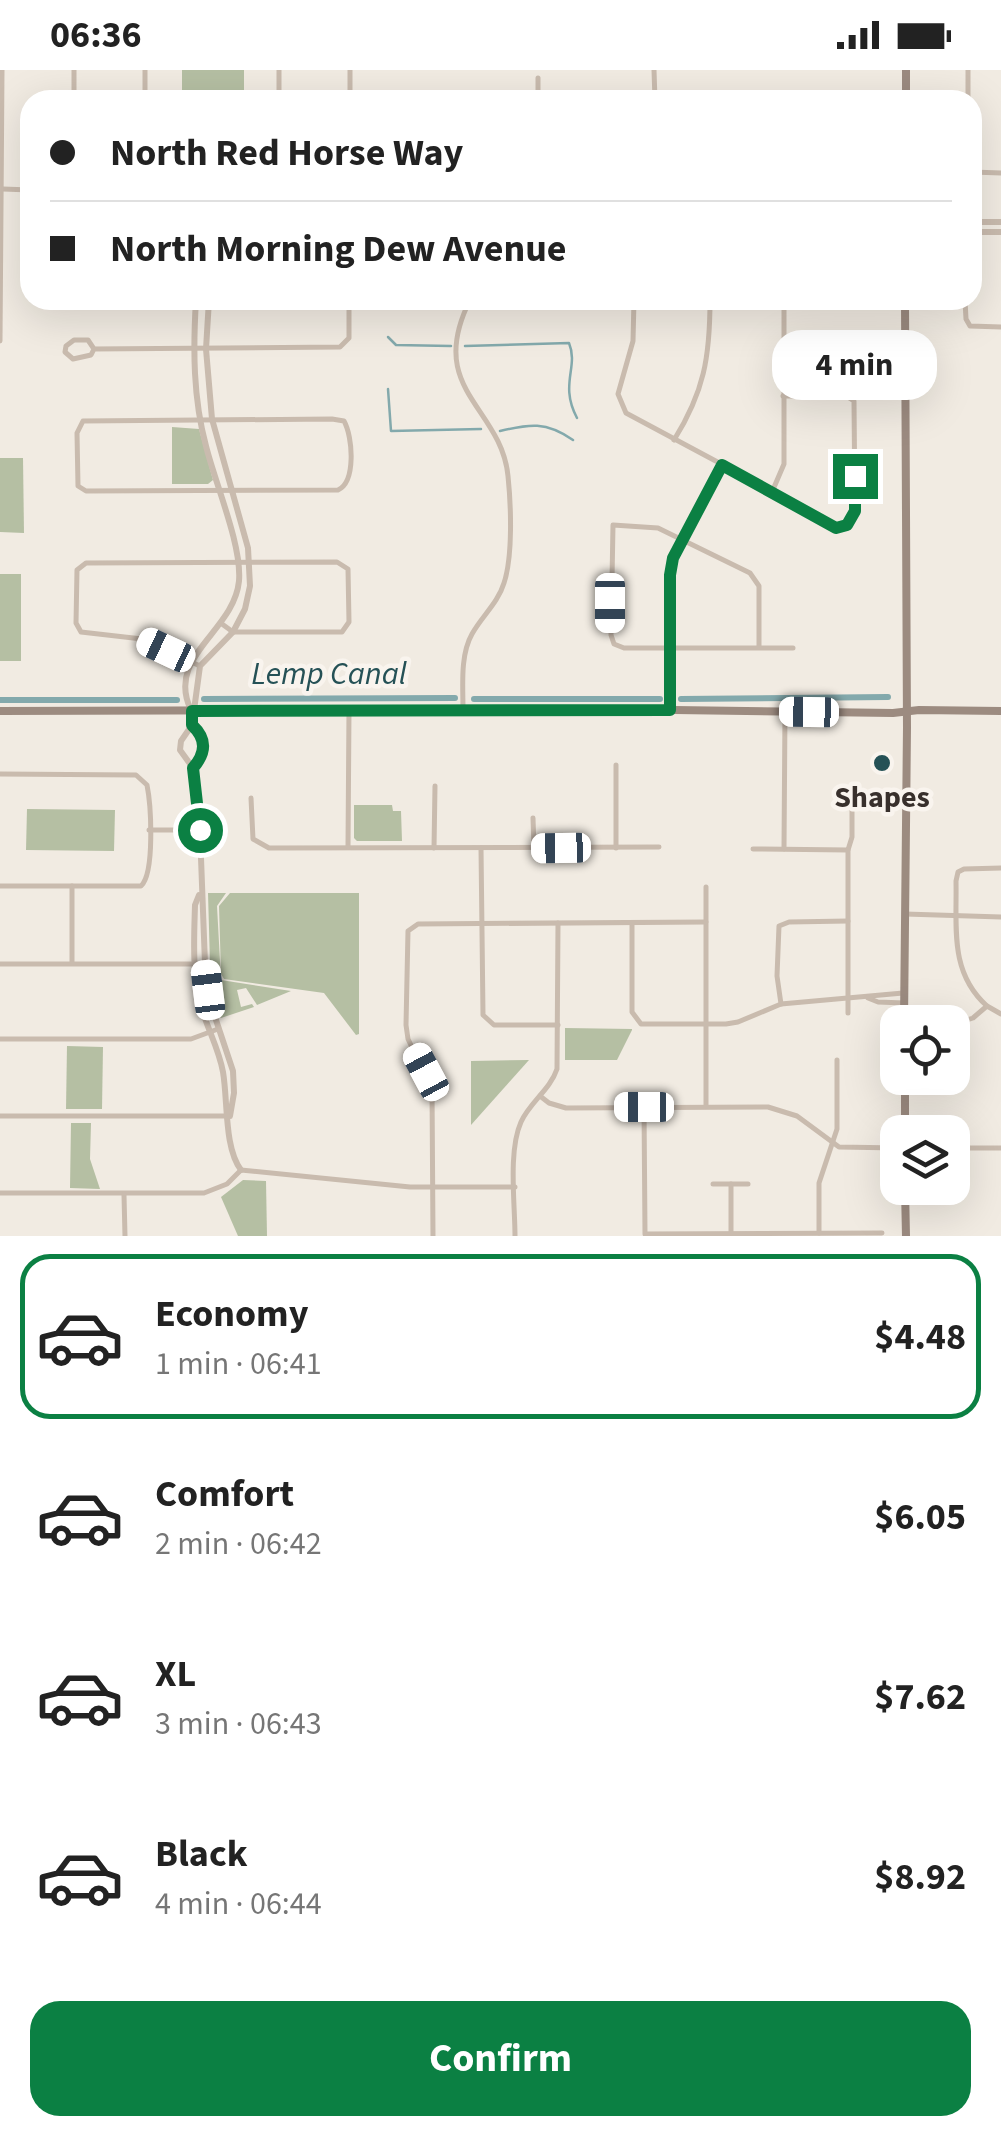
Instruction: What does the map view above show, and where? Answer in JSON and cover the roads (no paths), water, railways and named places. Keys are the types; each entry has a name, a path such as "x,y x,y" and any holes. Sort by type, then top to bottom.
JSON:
{"main road":[{"path":"904,310 901,349 907,712 904,1005"},
{"path":"0,711 1001,711"},
{"path":"905,1205 906,1236"}],"street":[{"path":"0,341 2,70"},
{"path":"538,78 538,90"},
{"path":"192,711 184,686 190,661 222,624 235,598 238,562 200,420 194,349 196,310"},
{"path":"193,768 204,743 192,725 200,666 233,632 247,604 250,562 212,419 206,349 208,310"},
{"path":"94,349 88,340 74,340 65,352 73,359 86,358 94,349 337,348 348,342 349,310"},
{"path":"463,709 466,648 500,593 508,556 505,460 498,442 469,399 457,361 459,328 466,310"},
{"path":"634,310 633,341 618,394 626,413 828,524 836,528 847,525 855,511 851,398 783,396"},
{"path":"674,440 704,381 710,348 710,310"},
{"path":"772,492 784,464 784,310"},
{"path":"966,310 967,323 975,327 1001,327"},
{"path":"784,349 860,349 864,345 893,344 901,349"},
{"path":"212,419 344,422 349,430 349,480 338,490 218,491 81,489 76,479 77,433 80,424 89,420 212,419"},
{"path":"670,710 673,558 722,465"},
{"path":"759,648 756,578 650,525 614,526 610,636 614,644 624,648 671,648 759,648 793,648"},
{"path":"200,666 126,634 85,634 78,630 79,566 238,562 345,565 345,630 233,632 222,624"},
{"path":"348,848 349,710"},
{"path":"784,849 785,711"},
{"path":"192,725 184,733 180,750 193,768 200,830 204,964 214,1031"},
{"path":"616,765 616,848"},
{"path":"0,774 128,773 143,779 149,792 149,873 145,883 135,887 0,886"},
{"path":"434,786 434,848"},
{"path":"848,1012 852,790"},
{"path":"250,798 251,832 257,843 269,848 659,847"},
{"path":"533,818 534,848"},
{"path":"149,830 200,830"},
{"path":"482,848 482,1012 487,1022 494,1025 558,1025"},
{"path":"753,849 848,850"},
{"path":"1001,868 958,872 957,917 959,965 969,987 1001,1014"},
{"path":"72,886 72,963"},
{"path":"706,887 706,1106"},
{"path":"200,893 194,906 194,964 200,1002 233,1071 229,1146 240,1170"},
{"path":"905,914 1001,917"},
{"path":"781,1004 777,976 779,926 789,922 848,921"},
{"path":"432,1236 432,1089 408,1039 406,1025 406,939 412,927 706,922"},
{"path":"514,1236 518,1131 525,1114 551,1084 557,1069 558,923"},
{"path":"632,923 632,1012 636,1022 738,1022 781,1004 879,993 904,998"},
{"path":"0,964 204,964"},
{"path":"970,1019 987,1006"},
{"path":"0,1039 178,1040 214,1031"},
{"path":"819,1233 819,1183 837,1128 837,1060"},
{"path":"540,1096 559,1108 775,1108 797,1116 833,1144 880,1147"},
{"path":"644,1107 645,1234 882,1233"},
{"path":"0,1116 230,1116"},
{"path":"970,1148 1001,1148"},
{"path":"240,1170 433,1187 515,1187"},
{"path":"0,1193 204,1193 226,1184 240,1170"},
{"path":"713,1184 748,1184"},
{"path":"730,1184 731,1234"},
{"path":"124,1195 124,1236"}],"waterway":[{"path":"388,337 396,345 451,346"},
{"path":"465,346 569,343 569,386 577,418"},
{"path":"388,389 391,431 481,429"},
{"path":"500,431 537,426 573,440"},
{"name":"Lemp Canal","path":"681,699 888,697"},
{"name":"Lemp Canal","path":"204,699 455,698"},
{"name":"Lemp Canal","path":"474,699 660,699"},
{"name":"Lemp Canal","path":"0,700 177,700"}],"place":[{"name":"Shapes","path":"882,763"}]}
